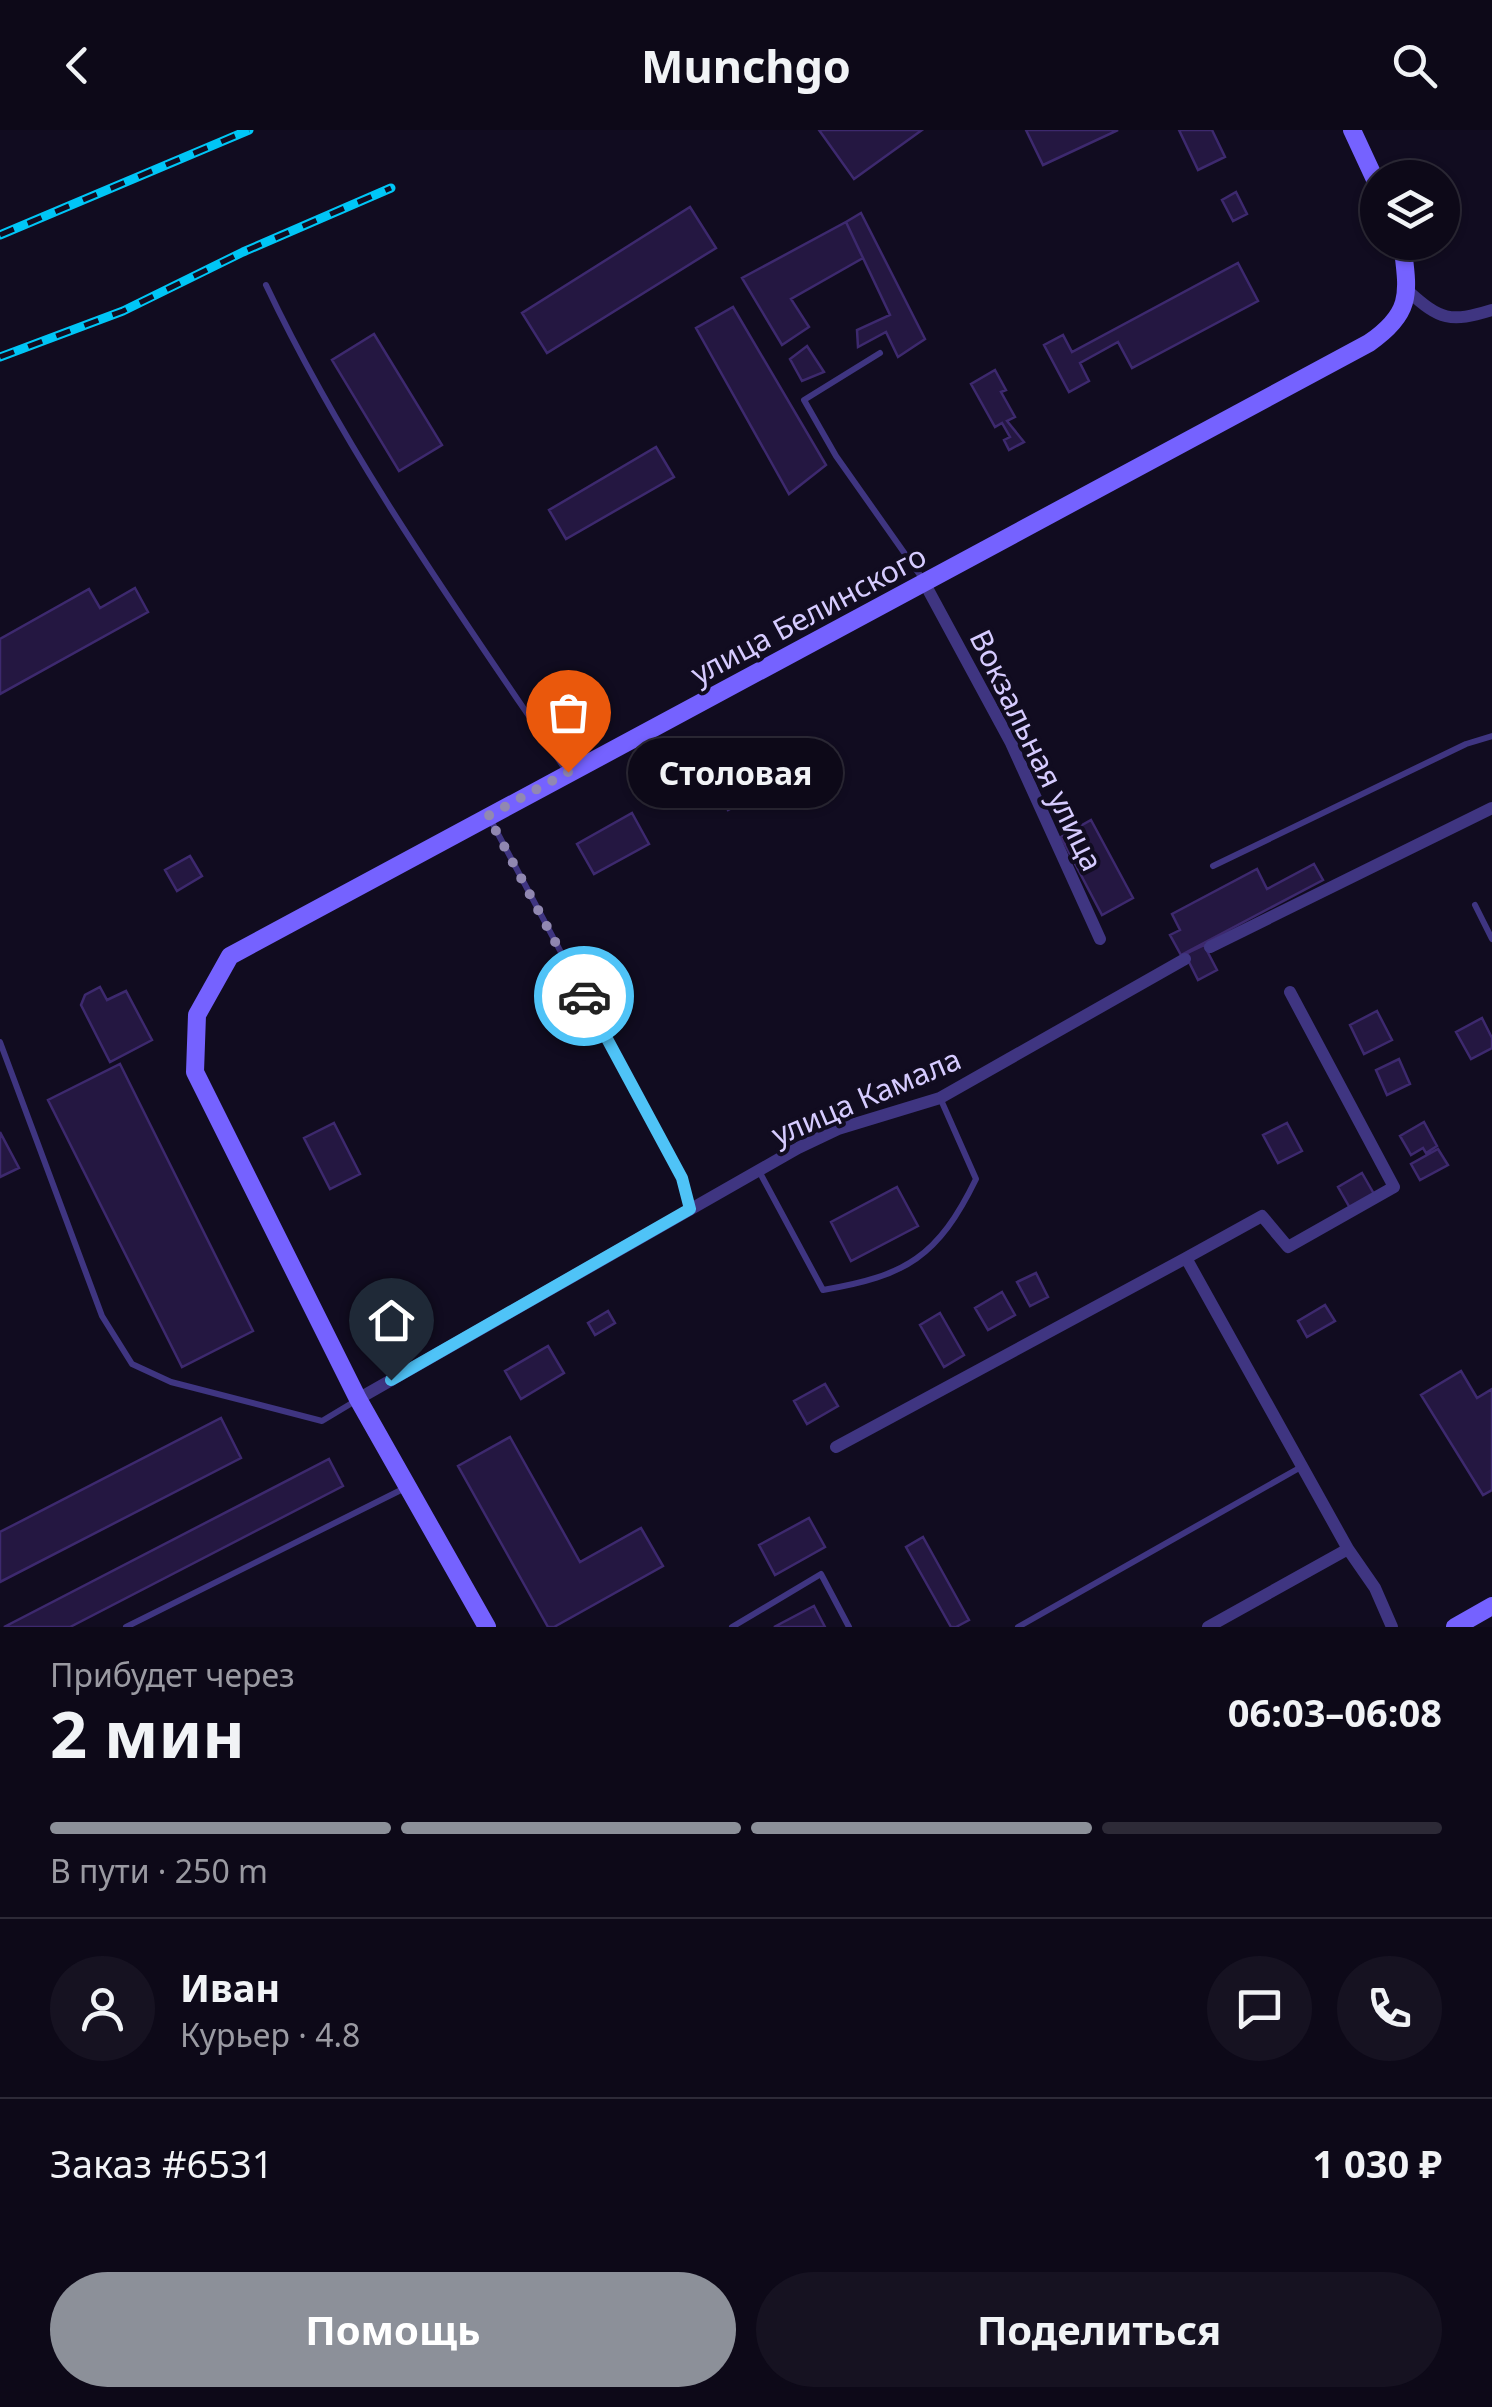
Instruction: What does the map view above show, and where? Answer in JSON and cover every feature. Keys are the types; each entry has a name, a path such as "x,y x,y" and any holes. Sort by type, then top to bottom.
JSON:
{"street":[{"path":"1352,130 1366,160"},
{"path":"1404,260 1408,291 1439,317 1468,317 1492,310"},
{"name":"улица Белинского","path":"358,1399 194,1072 196,1015 230,956 1369,343 1394,325 1408,291"},
{"name":"Вокзальная улица","path":"925,584 1011,744 1100,939"},
{"path":"1210,947 1492,808"},
{"name":"улица Камала","path":"358,1399 758,1170 838,1130 940,1098 1185,959"},
{"path":"836,1448 1262,1216 1288,1247 1394,1188 1290,992"},
{"path":"1186,1258 1348,1549 1375,1588 1392,1627"},
{"path":"358,1399 487,1627"},
{"path":"1208,1627 1348,1549"},
{"path":"1455,1627 1492,1606"}],"lane":[{"path":"266,285 299,355 400,526 568,772"},
{"path":"880,354 804,400 836,456 925,584"},
{"path":"1213,866 1466,744 1492,736"},
{"path":"488,816 682,1178 690,1209"},
{"path":"1475,905 1492,939"},
{"path":"0,1042 102,1316 132,1364 170,1382 322,1421 358,1399"},
{"path":"758,1170 823,1290 876,1281 918,1261 964,1205 976,1180 940,1098"},
{"path":"1018,1627 1302,1466"},
{"path":"126,1627 408,1486"},
{"path":"732,1627 820,1574 849,1627"}],"building":[{"path":"819,130 922,130 854,179"},
{"path":"1026,130 1118,130 1043,165"},
{"path":"1179,130 1212,130 1225,157 1198,170"},
{"path":"1236,192 1247,214 1233,221 1222,200"},
{"path":"690,207 716,248 547,353 522,313"},
{"path":"861,213 925,339 898,357 886,332 858,347 857,330 890,315 846,222"},
{"path":"846,222 863,258 791,299 809,327 782,345 742,278"},
{"path":"1238,263 1258,301 1132,368 1118,342 1080,363 1089,381 1069,392 1044,345 1063,335 1072,352"},
{"path":"733,307 826,465 789,494 696,328"},
{"path":"374,334 442,445 399,471 332,360"},
{"path":"807,346 824,372 802,381 790,359"},
{"path":"995,370 1006,390 1001,392 1015,417 1007,421 1024,442 1009,450 1004,440 1010,437 1002,423 995,427 971,384"},
{"path":"656,447 674,477 566,539 549,510"},
{"path":"135,588 148,612 0,694 0,639 89,589 100,608"},
{"path":"787,741 802,770 728,810 713,781"},
{"path":"632,813 649,844 594,874 577,844"},
{"path":"1091,820 1133,898 1102,915 1061,837"},
{"path":"190,856 202,876 177,891 165,870"},
{"path":"1314,864 1323,880 1181,955 1170,935 1180,930 1172,914 1257,869 1267,889"},
{"path":"1204,945 1217,970 1198,980 1185,954"},
{"path":"100,987 107,1000 126,991 152,1040 110,1062 81,1005 85,995"},
{"path":"1377,1011 1392,1040 1364,1054 1350,1025"},
{"path":"1482,1018 1492,1038 1492,1048 1471,1059 1456,1032"},
{"path":"1399,1059 1410,1084 1387,1095 1376,1070"},
{"path":"120,1064 253,1331 182,1367 48,1100"},
{"path":"1424,1122 1437,1146 1426,1153 1423,1148 1411,1155 1400,1136"},
{"path":"334,1123 360,1174 330,1189 304,1138"},
{"path":"1287,1123 1302,1151 1278,1163 1263,1135"},
{"path":"0,1132 19,1168 0,1177"},
{"path":"1438,1149 1448,1165 1420,1180 1411,1164"},
{"path":"1362,1173 1374,1194 1350,1208 1338,1187"},
{"path":"897,1187 918,1226 851,1261 831,1222"},
{"path":"1036,1273 1048,1297 1030,1306 1017,1282"},
{"path":"1002,1292 1015,1315 988,1330 975,1308"},
{"path":"1325,1305 1335,1321 1307,1337 1298,1321"},
{"path":"608,1311 615,1323 595,1335 588,1323"},
{"path":"940,1313 964,1355 944,1367 920,1325"},
{"path":"548,1346 564,1373 521,1399 505,1371"},
{"path":"1461,1371 1477,1398 1492,1389 1492,1490 1483,1495 1421,1395"},
{"path":"825,1384 838,1406 807,1424 794,1401"},
{"path":"221,1418 241,1458 0,1582 0,1532"},
{"path":"510,1437 580,1562 641,1528 663,1566 548,1627 458,1466"},
{"path":"329,1459 343,1486 70,1627 4,1627"},
{"path":"809,1518 825,1547 775,1575 759,1545"},
{"path":"923,1537 969,1620 956,1627 951,1627 906,1547"},
{"path":"814,1606 825,1627 774,1627"}],"railway":[{"path":"0,235 249,130"},
{"path":"0,357 123,311 243,252 391,188"}],"way so far":[{"path":"568,772 488,816 584,996"}],"place":[{"name":"Столовая","path":"568,772"}],"route":[{"path":"391,1380 690,1209 682,1178 584,996"}]}
